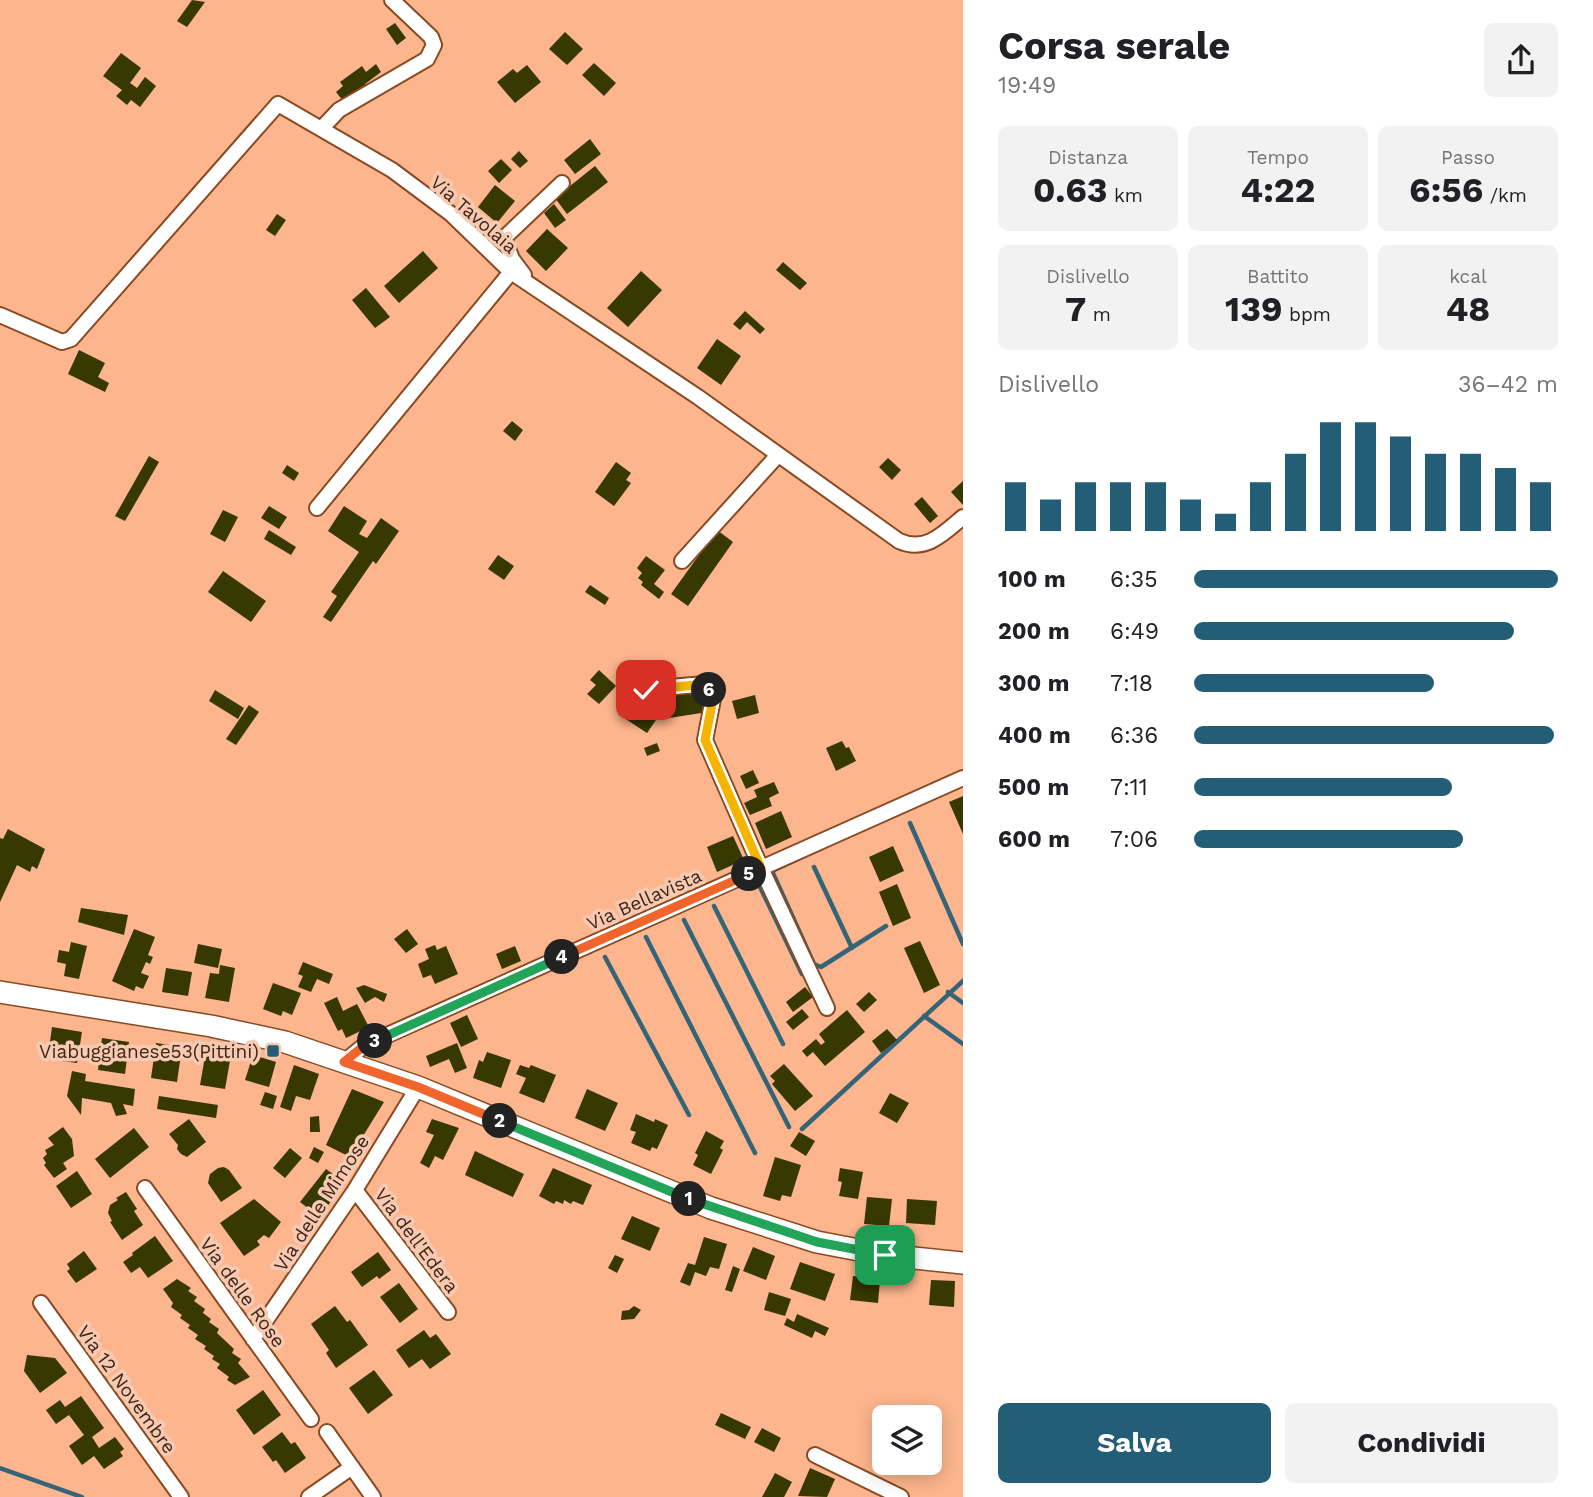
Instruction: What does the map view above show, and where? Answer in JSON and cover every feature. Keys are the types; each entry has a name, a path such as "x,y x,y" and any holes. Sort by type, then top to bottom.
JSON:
{"main road":[{"path":"0,992 285,1042 418,1087 711,1208 817,1242 885,1255 963,1263"}],"street":[{"path":"321,129 339,110 427,59 431,54 434,45 431,37 408,7 392,0"},
{"name":"Via Tavolaia","path":"0,315 62,342 71,339 278,104 392,170 451,214 511,271 698,397 905,544 924,545 941,536 963,517"},
{"path":"531,285 512,258 504,238 562,183"},
{"path":"317,508 511,271"},
{"path":"682,561 778,455"},
{"path":"646,690 705,684 713,699 705,740 827,1008"},
{"name":"Via Bellavista","path":"344,1062 365,1045 963,778"},
{"name":"Via delle Mimose","path":"253,1339 355,1190 418,1087"},
{"name":"Via delle Rose","path":"145,1188 311,1419"},
{"name":"Via dell'Edera","path":"355,1190 448,1312"},
{"name":"Via 12 Novembre","path":"41,1303 181,1497"},
{"path":"327,1432 373,1497"},
{"path":"815,1455 901,1497"},
{"path":"309,1497 352,1467"}],"building":[{"path":"192,0 205,2 187,27 177,21"},
{"path":"395,23 406,38 397,45 386,29"},
{"path":"565,32 583,49 567,65 549,49"},
{"path":"121,53 141,68 130,83 137,88 145,77 156,86 140,107 131,100 127,105 116,96 122,90 103,76"},
{"path":"594,63 616,83 604,96 582,75"},
{"path":"376,64 381,72 365,84 368,87 363,91 361,88 343,101 336,92 343,86 340,82 362,66 366,72"},
{"path":"527,65 541,82 515,103 497,82 513,69 517,73"},
{"path":"590,139 601,154 575,174 564,160"},
{"path":"519,151 528,161 520,168 511,159"},
{"path":"501,159 512,170 499,183 488,171"},
{"path":"595,166 608,182 567,214 555,198"},
{"path":"495,185 515,201 497,223 478,207"},
{"path":"554,204 566,220 555,228 544,213"},
{"path":"277,214 286,220 275,236 266,230"},
{"path":"547,229 568,248 546,271 526,251"},
{"path":"423,251 438,268 399,303 384,286"},
{"path":"783,262 807,283 800,290 776,270"},
{"path":"641,271 662,290 628,327 607,308"},
{"path":"366,288 390,317 375,328 352,300"},
{"path":"745,311 765,329 760,334 747,322 740,330 733,324"},
{"path":"717,339 741,356 721,385 697,368"},
{"path":"79,350 105,363 98,377 109,383 105,392 68,374"},
{"path":"512,421 523,430 515,441 503,431"},
{"path":"149,456 159,462 125,521 115,516"},
{"path":"888,458 901,470 892,480 879,467"},
{"path":"616,462 631,473 626,480 631,483 614,506 595,492"},
{"path":"287,465 299,473 294,481 282,473"},
{"path":"963,481 963,505 951,492"},
{"path":"922,497 938,516 930,523 914,504"},
{"path":"269,506 287,517 279,529 261,518"},
{"path":"344,506 367,521 359,534 367,538 381,518 399,531 376,564 373,561 331,622 323,617 337,596 331,592 359,552 328,531"},
{"path":"223,510 238,517 225,542 210,534"},
{"path":"269,530 296,547 291,555 264,539"},
{"path":"717,530 733,542 688,606 671,594"},
{"path":"498,555 514,566 504,580 488,569"},
{"path":"646,556 665,570 654,584 664,592 659,599 641,585 643,582 638,578 642,573 637,568"},
{"path":"223,571 266,601 251,622 208,592"},
{"path":"590,585 609,598 605,605 585,592"},
{"path":"599,670 616,686 599,704 587,694 596,685 590,680"},
{"path":"704,685 708,712 656,720 647,733 618,714 627,701 631,704 637,696 643,700 668,696 668,691"},
{"path":"215,690 244,708 238,719 209,701"},
{"path":"755,695 759,713 737,719 732,701"},
{"path":"249,705 259,712 236,745 226,739"},
{"path":"842,741 846,748 849,747 856,761 836,771 826,748"},
{"path":"657,743 660,751 647,756 644,748"},
{"path":"753,770 759,783 746,789 740,776"},
{"path":"774,782 779,793 769,798 772,806 750,815 744,803 757,797 754,790"},
{"path":"963,796 963,834 949,802"},
{"path":"781,811 792,837 766,849 755,823"},
{"path":"8,829 45,849 37,869 32,866 30,872 17,865 0,902 0,838 3,839"},
{"path":"733,836 744,860 717,872 707,847"},
{"path":"893,846 904,871 880,882 869,857"},
{"path":"897,884 911,918 893,926 879,892"},
{"path":"81,908 128,915 124,935 78,922"},
{"path":"134,929 155,937 148,955 153,957 150,964 146,962 141,973 149,976 143,989 136,986 134,991 112,981"},
{"path":"407,929 418,944 406,953 394,939"},
{"path":"920,941 940,985 924,993 904,948"},
{"path":"71,942 87,946 79,979 64,976 66,964 57,962 59,950 69,952"},
{"path":"198,944 222,949 218,968 194,963"},
{"path":"435,945 437,950 446,946 458,974 435,984 431,975 423,978 418,964 429,959 425,949"},
{"path":"515,946 521,961 502,969 496,954"},
{"path":"303,962 333,974 329,984 317,979 311,992 298,987 303,976 298,974"},
{"path":"220,965 235,968 229,1002 205,998 210,973 219,974"},
{"path":"166,968 192,972 188,996 162,992"},
{"path":"273,983 301,993 292,1015 283,1011 281,1016 263,1009"},
{"path":"364,985 387,994 384,1002 375,997 365,1003 356,988"},
{"path":"805,987 813,997 793,1012 786,1002"},
{"path":"869,992 877,1000 864,1012 856,1004"},
{"path":"337,997 343,1011 357,1004 369,1027 346,1038 342,1029 338,1031 324,1003"},
{"path":"802,1009 809,1017 793,1030 786,1022"},
{"path":"847,1010 865,1032 825,1066 813,1052 807,1057 802,1051 816,1039 821,1045 825,1042 819,1034"},
{"path":"467,1015 478,1039 461,1047 450,1023"},
{"path":"52,1027 82,1032 77,1063 54,1060 57,1043 50,1042"},
{"path":"887,1029 897,1040 881,1053 872,1041"},
{"path":"102,1038 129,1042 125,1074 98,1070"},
{"path":"156,1043 182,1047 177,1082 151,1078"},
{"path":"457,1043 467,1068 455,1073 449,1059 430,1067 426,1056"},
{"path":"206,1051 231,1055 225,1089 200,1085"},
{"path":"487,1052 511,1060 501,1088 473,1078 479,1060 483,1062"},
{"path":"253,1055 276,1062 269,1087 245,1080"},
{"path":"784,1064 813,1096 795,1111 772,1084 775,1081 770,1076"},
{"path":"294,1065 319,1074 310,1100 296,1096 291,1111 280,1107"},
{"path":"520,1065 529,1068 531,1065 556,1075 544,1103 519,1093 526,1078 516,1074"},
{"path":"72,1071 86,1074 85,1081 135,1089 133,1106 123,1104 127,1114 116,1116 111,1103 82,1098 81,1115 67,1096"},
{"path":"352,1089 384,1102 350,1157 326,1145"},
{"path":"587,1089 618,1103 605,1131 575,1118"},
{"path":"265,1092 277,1096 273,1109 260,1105"},
{"path":"890,1093 909,1103 897,1123 879,1113"},
{"path":"159,1096 218,1105 216,1118 157,1109"},
{"path":"636,1114 668,1125 657,1149 652,1147 650,1151 631,1143 636,1132 630,1130"},
{"path":"319,1116 320,1132 310,1132 310,1117"},
{"path":"189,1119 206,1142 187,1157 177,1149 178,1145 169,1134"},
{"path":"432,1119 459,1128 443,1160 435,1156 429,1168 420,1163 434,1135 426,1132"},
{"path":"63,1127 72,1139 74,1156 63,1163 67,1169 54,1178 44,1165 46,1163 43,1158 47,1154 45,1150 54,1145 48,1138"},
{"path":"134,1128 149,1147 110,1178 95,1159"},
{"path":"706,1131 724,1141 720,1148 723,1150 711,1174 693,1165 698,1155 695,1153"},
{"path":"799,1132 815,1141 806,1156 790,1146"},
{"path":"314,1147 324,1152 318,1163 309,1158"},
{"path":"290,1148 302,1158 285,1178 273,1168"},
{"path":"475,1151 524,1174 513,1197 465,1175"},
{"path":"775,1157 801,1165 791,1197 782,1195 780,1201 763,1196"},
{"path":"224,1167 242,1188 221,1202 208,1183 210,1174"},
{"path":"553,1168 592,1185 583,1205 564,1200 563,1204 556,1201 554,1204 539,1196"},
{"path":"840,1168 863,1172 858,1199 839,1196 842,1182 838,1181"},
{"path":"326,1169 345,1183 319,1217 300,1202"},
{"path":"77,1171 92,1194 71,1208 56,1186"},
{"path":"126,1192 143,1225 122,1240 110,1222 112,1221 108,1213 110,1205 118,1200 116,1198"},
{"path":"867,1197 892,1199 889,1226 864,1224"},
{"path":"254,1199 281,1222 269,1238 264,1235 257,1241 260,1245 244,1256 220,1223"},
{"path":"907,1199 937,1201 935,1225 906,1223"},
{"path":"632,1216 660,1228 650,1251 621,1239"},
{"path":"155,1236 173,1261 148,1278 140,1267 131,1273 123,1262"},
{"path":"704,1237 727,1244 719,1269 710,1267 706,1276 695,1272 690,1286 680,1282 688,1263 695,1265"},
{"path":"753,1247 775,1256 766,1280 743,1271"},
{"path":"84,1251 97,1269 76,1283 67,1271 70,1269 67,1264"},
{"path":"378,1252 391,1270 362,1287 351,1272"},
{"path":"615,1255 624,1259 617,1273 608,1268"},
{"path":"800,1262 835,1274 825,1301 790,1289"},
{"path":"733,1266 740,1269 732,1292 725,1290"},
{"path":"853,1276 880,1279 878,1303 850,1300"},
{"path":"177,1279 191,1288 188,1291 197,1297 194,1301 205,1309 203,1313 211,1319 209,1322 219,1329 217,1333 234,1349 232,1353 241,1359 238,1363 250,1377 235,1385 227,1380 229,1377 217,1368 220,1364 212,1359 214,1356 204,1349 206,1346 195,1339 198,1335 180,1318 182,1315 171,1307 173,1303 163,1289"},
{"path":"931,1280 955,1281 954,1307 929,1305"},
{"path":"399,1283 418,1309 400,1323 380,1297"},
{"path":"769,1292 791,1299 785,1316 764,1310"},
{"path":"335,1306 347,1322 350,1320 368,1345 336,1368 326,1353 329,1350 311,1324"},
{"path":"634,1306 641,1310 634,1319 621,1320 622,1311"},
{"path":"797,1314 829,1328 825,1336 815,1331 812,1338 784,1325 787,1318 794,1322"},
{"path":"424,1330 430,1338 436,1334 451,1354 430,1369 422,1359 409,1368 396,1350"},
{"path":"27,1355 55,1358 67,1373 40,1393 24,1371"},
{"path":"374,1370 393,1395 368,1414 349,1388"},
{"path":"263,1390 281,1415 254,1435 236,1410"},
{"path":"81,1396 104,1428 92,1437 99,1448 115,1437 124,1449 120,1452 123,1456 104,1469 94,1456 82,1465 69,1446 84,1435 69,1415 56,1424 46,1410 60,1400 65,1407"},
{"path":"721,1413 751,1427 745,1439 715,1425"},
{"path":"762,1428 781,1438 774,1452 754,1442"},
{"path":"282,1432 291,1444 295,1442 306,1458 285,1473 262,1447"},
{"path":"810,1468 835,1479 827,1497 798,1496"},
{"path":"775,1473 792,1482 784,1497 762,1497"}],"waterway":[{"path":"910,823 963,944"},
{"path":"822,848 772,871 814,964 821,967 886,926"},
{"path":"814,867 852,948"},
{"path":"760,887 802,974"},
{"path":"714,906 783,1044"},
{"path":"684,920 789,1127"},
{"path":"646,937 755,1153"},
{"path":"605,957 689,1115"},
{"path":"802,1129 963,981"},
{"path":"948,992 963,1003"},
{"path":"924,1016 963,1044"},
{"path":"0,1468 82,1497"}],"place":[{"name":"Viabuggianese53(Pittini)","path":"273,1051"}],"route":[{"path":"646,690 705,684 713,699 705,740 761,868 365,1045 344,1062 430,1092 711,1208 817,1242 885,1255"}]}
